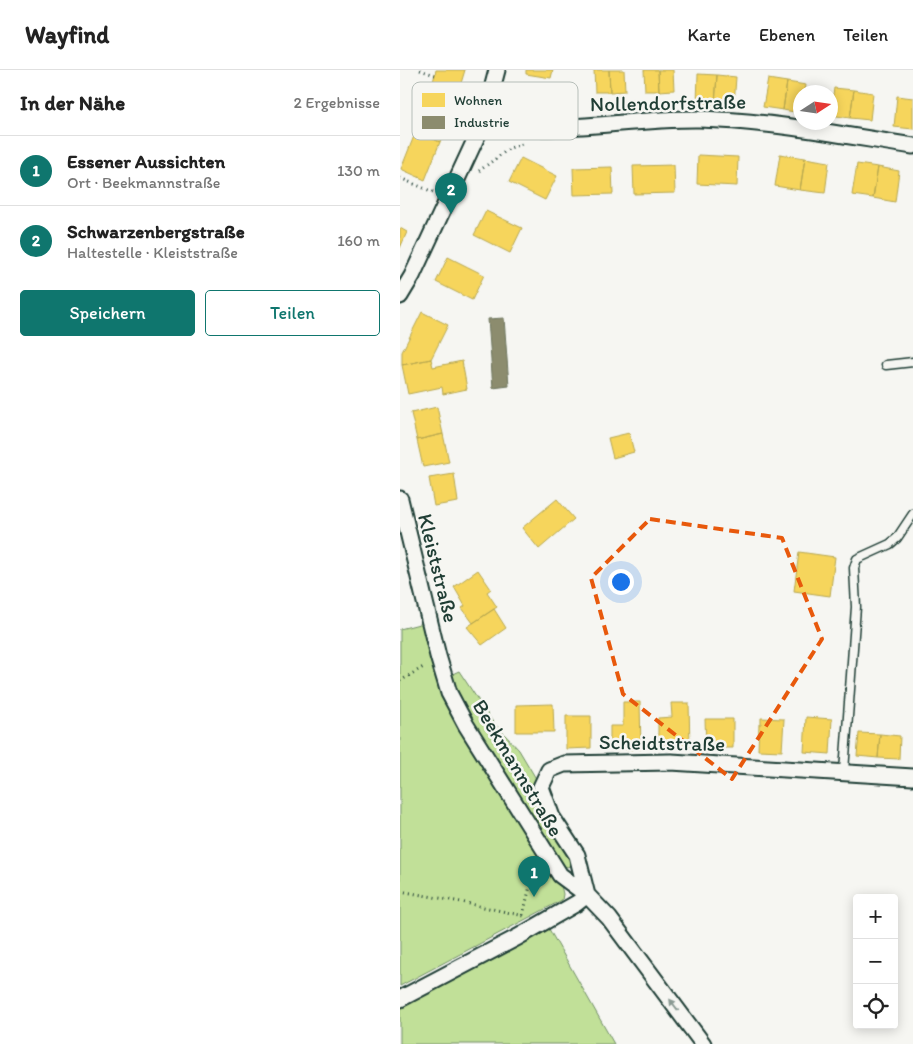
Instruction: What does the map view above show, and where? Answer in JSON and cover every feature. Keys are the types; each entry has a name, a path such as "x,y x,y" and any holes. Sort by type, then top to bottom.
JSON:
{"street":[{"name":"Nollendorfstraße","path":"578,126 697,119 761,122 913,146"},
{"path":"400,296 412,276 475,140"},
{"name":"Kleiststraße","path":"400,499 437,652"},
{"name":"Beekmannstraße","path":"437,652 449,693 551,862 560,875 587,895 609,918 703,1044"},
{"name":"Scheidtstraße","path":"587,895 577,855 552,818 542,787 549,770 564,764 671,762 913,776"},
{"path":"400,999 518,937 577,903 587,895"}],"lane":[{"path":"886,365 913,362"},
{"path":"844,771 856,607 854,568 857,559 890,544 898,538 913,514"}],"path":[{"path":"420,70 434,75"},
{"path":"496,74 508,82"},
{"path":"463,168 475,174 510,148 530,142"},
{"path":"400,178 435,192"},
{"path":"400,681 437,652"},
{"path":"523,916 530,886"},
{"path":"400,891 439,897 510,913"}],"highlighted area":[{"path":"650,519 782,538 822,639 732,779 623,694 591,578"}],"green space":[{"path":"427,622 436,661 559,877 563,894 562,900 400,986 400,629"},
{"path":"459,671 492,721 519,750 541,787 572,858 572,865 567,867 559,864 468,725 446,677"},
{"path":"549,929 614,1044 400,1044 400,1008"}],"building: Wohnen":[{"path":"436,70 465,70 461,82 433,82"},
{"path":"526,70 553,70 551,78 526,74"},
{"path":"594,70 609,70 610,92 595,92"},
{"path":"609,70 624,70 625,91 610,92"},
{"path":"644,70 658,70 659,91 645,91"},
{"path":"658,70 673,70 674,90 659,91"},
{"path":"698,74 717,75 715,104 697,103"},
{"path":"717,75 736,77 734,105 715,104"},
{"path":"768,79 787,82 783,110 763,107"},
{"path":"787,82 806,85 793,85 793,112 783,110"},
{"path":"838,88 854,90 850,118 838,116"},
{"path":"854,90 873,93 870,120 850,118"},
{"path":"897,96 913,98 913,129 894,127"},
{"path":"412,140 436,140 440,142 425,180 401,169"},
{"path":"780,154 805,158 800,190 775,186"},
{"path":"698,155 738,157 737,186 697,184"},
{"path":"521,158 557,176 545,200 509,182"},
{"path":"805,158 829,162 825,193 800,190"},
{"path":"857,164 878,167 873,198 852,195"},
{"path":"674,165 675,193 634,194 633,166"},
{"path":"612,167 613,194 574,195 573,168"},
{"path":"878,167 899,171 895,202 873,198"},
{"path":"486,211 522,228 510,253 474,235"},
{"path":"400,228 407,232 400,248"},
{"path":"448,257 484,275 472,300 436,282"},
{"path":"422,312 448,325 431,359 402,365 402,352"},
{"path":"431,359 433,367 462,361 467,389 443,394 442,387 408,394 402,365"},
{"path":"437,407 443,434 417,440 411,413"},
{"path":"629,433 634,452 613,458 608,438"},
{"path":"443,434 449,462 423,467 417,440"},
{"path":"454,474 458,502 434,506 429,478"},
{"path":"557,499 574,519 539,549 522,528"},
{"path":"799,552 835,557 830,596 794,591"},
{"path":"478,570 491,589 487,592 497,607 473,623 462,608 465,606 454,587"},
{"path":"494,609 506,628 482,645 467,627"},
{"path":"623,702 640,702 641,749 610,750 610,726 623,726"},
{"path":"671,703 689,703 690,747 658,748 658,718 672,717"},
{"path":"553,704 554,732 516,732 516,705"},
{"path":"566,716 591,716 591,748 566,749"},
{"path":"806,717 832,719 830,754 804,752"},
{"path":"761,718 784,719 782,751 758,750"},
{"path":"705,719 733,719 733,748 706,748"},
{"path":"859,733 880,734 878,758 857,756"},
{"path":"880,734 900,736 899,759 878,758"}],"building: Industrie":[{"path":"504,318 509,386 493,388 488,319"}],"place":[{"name":"Schwarzenbergstraße","path":"451,214"},
{"name":"Essener Aussichten","path":"534,897"}]}
